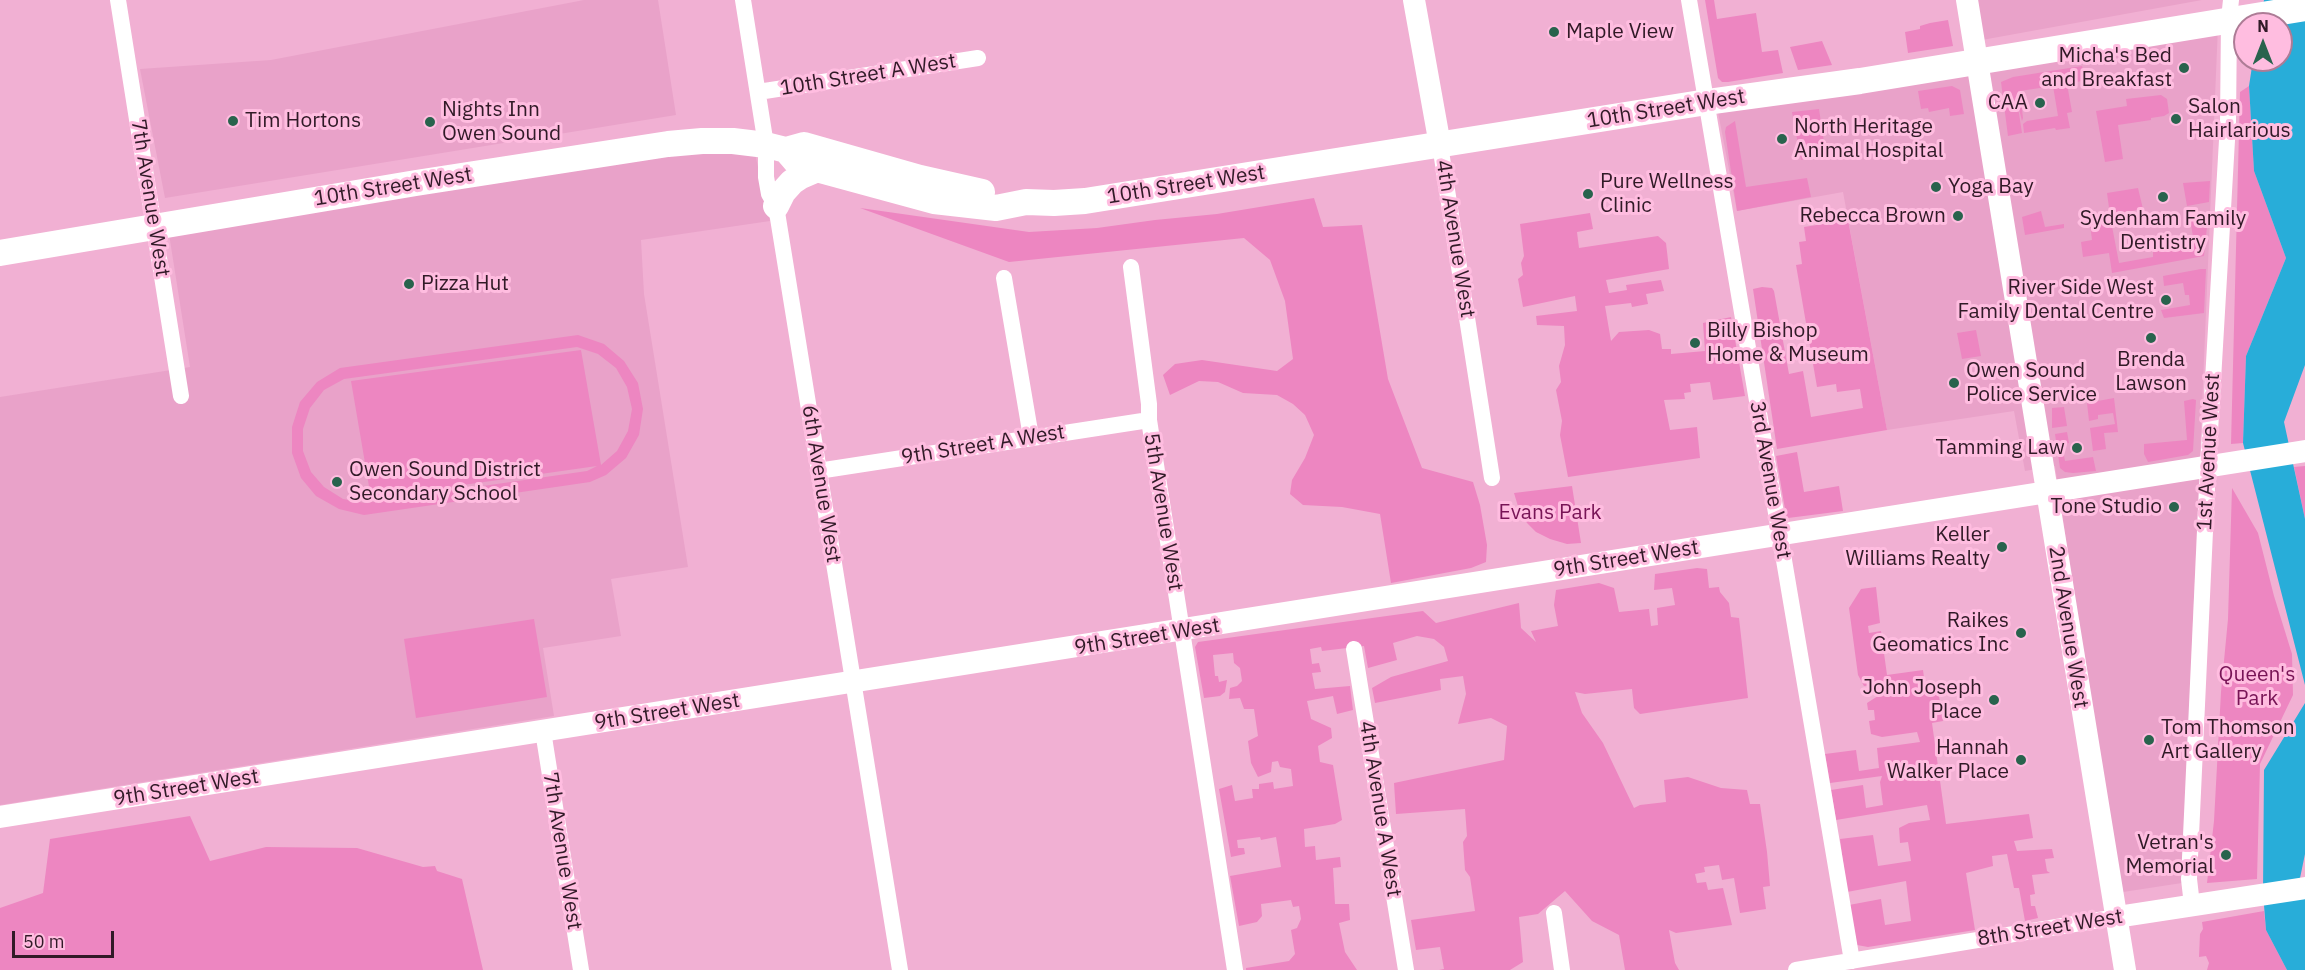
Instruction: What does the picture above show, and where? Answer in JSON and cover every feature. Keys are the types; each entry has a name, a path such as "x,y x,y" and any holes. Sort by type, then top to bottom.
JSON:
{"main road":[{"name":"10th Street West","path":"0,253 416,183 702,141 734,141 776,147 804,145 941,184 1026,202 1085,201 1707,102 1860,81 2238,11 2305,8"},
{"name":"10th Street West","path":"776,147 798,164 904,195 945,203 996,208 1026,202"},
{"path":"776,206 783,192 792,182 815,170"}],"street":[{"name":"7th Avenue West","path":"118,0 182,396"},
{"name":"6th Avenue West","path":"743,0 758,92 776,147 766,177 769,194 776,206 900,970"},
{"name":"4th Avenue West","path":"1414,0 1440,145 1492,478"},
{"name":"3rd Avenue West","path":"1689,0 1852,961"},
{"name":"2nd Avenue West","path":"1967,0 2125,970"},
{"name":"1st Avenue West","path":"2192,905 2189,879 2218,465 2228,133 2238,11"},
{"name":"10th Street A West","path":"758,92 978,58"},
{"name":"5th Avenue West","path":"1131,267 1149,404 1149,420 1236,970"},
{"path":"1004,278 1031,437"},
{"name":"9th Street A West","path":"818,471 1149,420"},
{"name":"9th Street West","path":"0,818 1181,632 2299,452"},
{"name":"4th Avenue A West","path":"1354,649 1406,970"},
{"name":"7th Avenue West","path":"543,731 581,970"},
{"name":"8th Street West","path":"1796,970 1852,961 1878,964 2117,917 2305,888"},
{"path":"1554,914 1562,970"}],"shaded area":[{"path":"584,0 658,0 676,115 165,198 140,69 271,60"},
{"path":"1976,0 2202,0 1982,40"},
{"path":"2218,26 2182,883 2123,892 2094,729 2055,466 2025,471 2014,411 1887,430 1843,192 1737,211 1717,107"},
{"name":"Owen Sound District Secondary School","path":"754,149 770,221 641,240 644,294 688,567 611,579 621,636 543,648 554,716 0,805 0,397 190,367 169,234 669,150"}],"green space":[{"path":"1705,0 1714,0 1717,19 1756,13 1762,52 1778,50 1783,73 1722,82 1718,78"},
{"path":"1948,20 1953,46 1908,53 1905,32 1920,29 1920,26 1930,23"},
{"path":"1822,41 1832,65 1798,70 1790,47"},
{"path":"2082,66 2086,80 2067,84 2072,112 2067,113 2070,128 2024,133 2023,124 2027,121 2058,116 2053,86 2020,91 2022,121 2017,101 2022,133 2008,136 2001,82 2013,77"},
{"path":"1952,86 1960,90 1964,114 1950,116 1949,108 1929,112 1928,108 1921,109 1918,91"},
{"path":"2249,86 2254,171 2286,258 2246,356 2243,443 2231,444 2240,92"},
{"path":"2161,95 2167,99 2169,113 2151,118 2151,120 2118,125 2123,159 2105,162 2096,111 2127,106 2126,99"},
{"path":"1819,109 1826,156 1801,160 1792,112"},
{"path":"1735,121 1746,187 1807,178 1811,197 1737,211 1725,132 1726,127"},
{"path":"2210,181 2209,202 2187,206 2183,183"},
{"path":"2138,188 2143,209 2110,215 2107,193"},
{"path":"1314,198 1323,227 1362,225 1388,379 1422,468 1473,482 1480,505 1487,545 1486,562 1471,568 1391,583 1380,514 1342,507 1303,505 1290,494 1292,480 1305,458 1314,435 1305,415 1293,404 1277,395 1243,393 1218,382 1199,381 1170,395 1163,375 1175,364 1202,360 1277,371 1293,359 1285,301 1270,260 1244,238 1009,262 860,208 1029,232 1097,228 1217,214"},
{"path":"2041,211 2045,227 2064,224 2064,228 2025,235 2022,217"},
{"path":"1590,213 1593,229 1577,232 1579,248 1658,236 1666,243 1669,269 1606,280 1609,293 1627,290 1626,285 1661,280 1664,291 1646,294 1648,304 1632,307 1631,303 1605,306 1611,341 1619,332 1649,330 1660,334 1662,349 1671,349 1671,354 1705,351 1703,323 1731,317 1745,396 1713,400 1710,382 1690,384 1691,392 1684,393 1685,399 1664,400 1670,430 1697,427 1700,458 1568,477 1560,435 1562,421 1556,390 1561,382 1559,366 1565,345 1564,326 1537,325 1536,316 1577,311 1575,296 1523,307 1518,279 1523,275 1521,263 1524,256 1520,224"},
{"path":"2208,216 2204,256 2112,273 2109,253 2083,257 2081,242 2092,240 2090,224 2111,221 2119,263 2153,257 2153,250 2194,243 2190,218"},
{"path":"1848,220 1887,430 1777,449 1753,289 1762,287 1772,288 1774,291 1789,374 1803,371 1811,417 1863,408 1860,389 1837,392 1836,384 1817,387 1796,265 1802,264 1799,242 1806,241 1804,227"},
{"path":"2206,269 2204,313 2164,318 2161,310 2190,305 2189,295 2185,295 2183,283 2164,286 2163,276"},
{"path":"1976,330 1981,356 1962,359 1957,333"},
{"path":"578,335 604,344 624,361 638,383 643,409 639,435 626,458 606,475 590,482 364,515 339,509 316,496 301,478 292,453 292,427 300,402 317,382 340,368","holes":["577,347 598,354 616,368 627,387 632,409 628,431 617,451 601,465 581,350 351,381 371,498 597,466 587,471 365,503 343,499 324,487 311,472 303,451 303,429 310,408 324,390 344,379"]},
{"path":"2114,398 2118,432 2104,433 2106,449 2093,451 2090,428 2115,424 2113,413 2098,415 2098,419 2089,421 2087,403"},
{"path":"2196,400 2193,451 2188,455 2148,462 2144,454 2144,444 2187,440 2184,401"},
{"path":"2064,407 2067,426 2052,428 2052,408"},
{"path":"2067,432 2069,443 2062,445 2065,461 2093,457 2096,471 2073,473 2065,472 2060,468 2055,434"},
{"path":"1797,452 1804,492 1839,486 1843,511 1788,518 1776,456"},
{"path":"2305,466 2305,519 2294,467"},
{"name":"Evans Park","path":"1572,486 1581,543 1567,544 1550,539 1536,532 1520,513 1514,493"},
{"name":"Queen's Park","path":"2232,488 2258,533 2292,654 2293,695 2260,764 2257,879 2207,883 2214,821 2221,692 2228,619"},
{"path":"1697,568 1707,569 1709,588 1719,587 1720,592 1729,603 1731,617 1739,618 1748,698 1640,714 1634,708 1632,689 1585,694 1575,692 1582,713 1603,743 1634,808 1640,805 1666,802 1664,780 1688,777 1721,788 1747,790 1750,804 1760,804 1770,886 1763,887 1766,909 1740,913 1734,878 1722,880 1719,865 1704,867 1705,872 1695,874 1697,883 1706,882 1708,890 1723,888 1732,925 1676,933 1669,930 1675,963 1679,970 1625,970 1619,935 1592,921 1565,891 1538,914 1519,917 1523,962 1510,970 1439,970 1444,969 1440,947 1416,950 1411,920 1475,911 1470,877 1465,870 1463,842 1467,836 1465,809 1396,814 1394,783 1504,760 1507,726 1491,718 1458,724 1466,694 1463,676 1440,679 1441,690 1375,703 1372,688 1391,677 1448,661 1444,647 1434,639 1417,636 1393,643 1397,660 1368,668 1364,646 1322,651 1321,647 1310,649 1312,664 1319,663 1321,672 1312,673 1315,689 1350,686 1353,710 1337,714 1333,696 1307,701 1311,719 1331,728 1332,738 1318,746 1320,762 1333,765 1342,820 1335,824 1304,829 1305,847 1315,846 1316,860 1340,857 1341,867 1333,868 1335,904 1349,904 1350,920 1339,923 1345,952 1357,970 1246,970 1246,968 1289,961 1295,954 1291,930 1297,928 1301,919 1299,906 1293,907 1291,900 1261,904 1262,916 1257,922 1239,926 1230,876 1281,867 1276,837 1261,840 1260,837 1237,840 1238,848 1244,848 1245,854 1231,857 1219,789 1232,785 1235,801 1253,798 1252,789 1259,789 1259,784 1273,782 1274,789 1293,786 1291,769 1280,767 1278,761 1272,762 1271,772 1258,777 1251,763 1248,741 1258,736 1254,709 1244,709 1240,698 1229,699 1230,688 1242,681 1240,668 1234,663 1233,653 1213,655 1215,676 1218,676 1219,682 1227,680 1225,692 1220,696 1204,698 1195,647 1198,642 1423,611 1436,623 1519,603 1521,628 1536,642 1531,631 1558,626 1554,605 1556,590 1599,583 1614,588 1619,612 1649,609 1651,626 1658,625 1657,608 1675,605 1672,588 1654,590 1655,574"},
{"path":"1876,587 1880,623 1868,626 1869,633 1881,631 1887,675 1923,670 1926,692 1938,690 1943,721 1932,723 1946,824 2029,814 2033,838 2014,841 2017,851 2052,849 2054,858 2045,859 2047,871 2050,873 2032,875 2035,894 2030,895 2031,906 2035,906 2038,918 2025,921 2019,888 2014,888 2007,854 1992,856 1993,866 1966,873 1975,930 1868,947 1857,945 1849,905 1881,899 1885,925 1911,921 1906,881 1847,892 1840,839 1873,835 1878,866 1911,861 1908,842 1900,843 1899,828 1909,823 1930,820 1927,805 1836,820 1831,790 1863,785 1866,808 1883,805 1880,782 1882,776 1830,783 1825,754 1856,750 1859,771 1879,768 1877,748 1920,742 1917,732 1882,737 1871,734 1869,721 1875,720 1874,710 1868,710 1867,703 1878,696 1876,685 1864,686 1858,675 1849,608 1861,589"},
{"path":"534,619 547,697 416,718 404,639"},
{"path":"190,816 210,861 266,847 357,848 423,867 435,866 437,871 462,879 483,970 0,970 0,908 43,893 50,839"},
{"path":"2264,911 2266,930 2287,970 2207,970 2209,963 2206,956 2199,957 2202,922"}],"water":[{"path":"2264,0 2305,0 2305,365 2284,422 2305,519 2305,685 2243,443 2246,356 2286,258 2254,171 2249,86 2251,72 2293,72 2293,12 2262,12"},
{"path":"2305,703 2305,854 2299,883 2305,894 2305,970 2287,970 2266,930 2263,893 2264,770"}],"place":[{"name":"Maple View","path":"1554,32"},
{"name":"Micha's Bed and Breakfast","path":"2184,68"},
{"name":"CAA","path":"2040,103"},
{"name":"Salon Hairlarious","path":"2176,119"},
{"name":"Tim Hortons","path":"233,121"},
{"name":"Nights Inn Owen Sound","path":"430,122"},
{"name":"North Heritage Animal Hospital","path":"1782,139"},
{"name":"Yoga Bay","path":"1936,187"},
{"name":"Pure Wellness Clinic","path":"1588,194"},
{"name":"Sydenham Family Dentistry","path":"2163,197"},
{"name":"Rebecca Brown","path":"1958,216"},
{"name":"Pizza Hut","path":"409,284"},
{"name":"River Side West Family Dental Centre","path":"2166,300"},
{"name":"Brenda Lawson","path":"2151,338"},
{"name":"Billy Bishop Home & Museum","path":"1695,343"},
{"name":"Owen Sound Police Service","path":"1954,383"},
{"name":"Tamming Law","path":"2077,448"},
{"name":"Owen Sound District Secondary School","path":"337,482"},
{"name":"Tone Studio","path":"2174,507"},
{"name":"Keller Williams Realty","path":"2002,547"},
{"name":"Raikes Geomatics Inc","path":"2021,633"},
{"name":"John Joseph Place","path":"1994,700"},
{"name":"Tom Thomson Art Gallery","path":"2149,740"},
{"name":"Hannah Walker Place","path":"2021,760"},
{"name":"Vetran's Memorial","path":"2226,855"}]}
